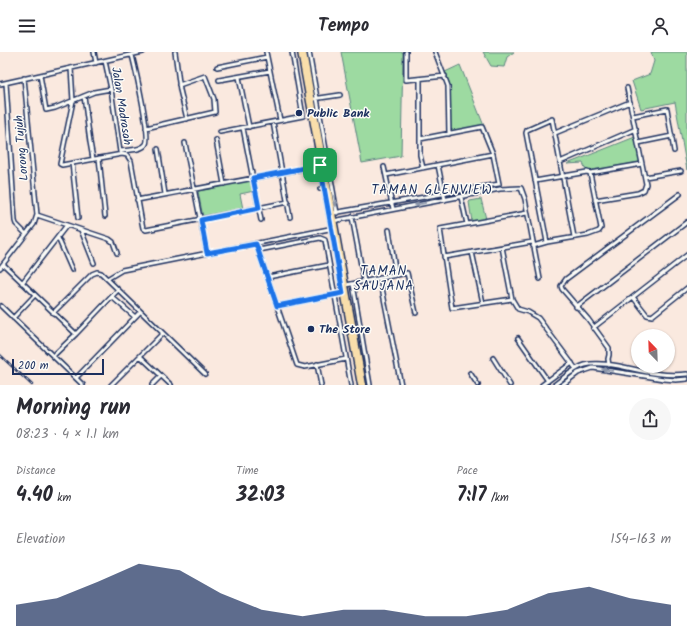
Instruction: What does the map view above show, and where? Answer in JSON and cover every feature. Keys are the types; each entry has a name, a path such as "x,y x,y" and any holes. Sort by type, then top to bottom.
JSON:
{"main road":[{"path":"301,53 315,99 333,213 332,221 346,285 364,385"},
{"path":"301,53 320,165 322,189 333,213"},
{"path":"334,228 343,293 360,385"}],"street":[{"path":"94,52 96,63"},
{"path":"0,84 143,52"},
{"path":"175,52 179,85 187,119"},
{"path":"266,52 280,120"},
{"path":"220,132 303,116 292,52"},
{"path":"309,52 315,99 340,94"},
{"path":"406,52 406,80 445,76"},
{"path":"435,52 448,86 449,134"},
{"path":"293,56 301,53"},
{"path":"71,68 74,101 60,164 62,165 120,153 144,146 148,140 132,55"},
{"path":"217,66 267,57"},
{"name":"Jalan Madrasah","path":"105,61 111,89 120,153"},
{"path":"219,80 270,71"},
{"path":"40,75 46,110 74,101 84,96 111,89"},
{"path":"146,128 215,112 214,99 205,76 179,85"},
{"path":"239,77 249,127"},
{"name":"Lorong Tujuh","path":"24,78 37,215"},
{"path":"420,79 420,155 422,168"},
{"path":"6,82 15,221 26,234"},
{"path":"595,200 641,192 644,190 646,184 627,88"},
{"path":"299,93 307,92"},
{"path":"84,96 90,142 94,159"},
{"path":"555,133 630,102"},
{"path":"633,116 667,108 674,152"},
{"path":"547,242 526,133 527,130 552,119 574,237"},
{"path":"273,122 290,217"},
{"path":"420,139 482,127 493,154 500,190"},
{"path":"243,128 261,220"},
{"path":"560,162 636,129"},
{"path":"638,143 672,136"},
{"path":"216,140 224,184"},
{"path":"185,143 207,253"},
{"path":"158,149 165,194"},
{"path":"120,153 128,155 131,160 137,200 143,228 146,230 288,202"},
{"path":"386,175 493,154"},
{"path":"99,158 105,216"},
{"path":"72,163 78,218"},
{"path":"535,181 587,172 590,174 642,164"},
{"path":"137,200 320,165"},
{"path":"438,166 445,200"},
{"path":"384,167 393,209"},
{"path":"645,176 680,171"},
{"path":"534,246 599,231 601,228 590,174"},
{"path":"333,213 499,184"},
{"path":"332,221 500,190 521,188 540,279"},
{"path":"609,364 609,348 588,319 576,307 562,289 562,282 680,194"},
{"path":"461,197 466,224"},
{"path":"512,299 452,308 440,229 527,213"},
{"path":"0,268 34,224 37,215 109,239 113,242 117,253"},
{"path":"352,217 364,281"},
{"path":"576,307 687,222"},
{"path":"22,283 67,225"},
{"path":"107,279 122,270 334,228"},
{"path":"81,230 94,263"},
{"path":"389,230 396,275"},
{"path":"58,238 72,270"},
{"path":"259,250 320,238 325,240 351,385"},
{"path":"444,257 532,242"},
{"path":"256,244 296,362 299,366 302,367 346,359"},
{"path":"502,247 512,299 518,309 528,312 538,318 576,369"},
{"path":"472,252 483,303"},
{"path":"594,328 687,255"},
{"path":"3,264 34,296 76,334"},
{"path":"268,277 329,265"},
{"path":"53,314 92,274 97,272 107,279 162,334 205,374"},
{"path":"346,285 406,273 416,313"},
{"path":"380,278 401,385"},
{"path":"353,284 370,385"},
{"path":"632,297 648,315 652,316 687,288"},
{"path":"53,356 118,290"},
{"path":"277,306 343,293"},
{"path":"13,318 34,296"},
{"path":"112,297 135,317"},
{"path":"1,306 83,385"},
{"path":"76,378 140,312"},
{"path":"112,385 162,334"},
{"path":"518,338 548,381"},
{"path":"140,356 171,385"},
{"path":"493,358 510,385"},
{"path":"604,364 608,360"},
{"path":"542,385 572,363"},
{"path":"317,364 321,385"},
{"path":"554,385 576,369 586,365 609,364 664,375 687,374"},
{"path":"580,367 582,371"},
{"path":"562,385 582,371 593,368 664,379 676,380 687,378"},
{"path":"470,372 478,385"},
{"path":"152,385 161,376"}],"green space":[{"path":"341,52 403,52 401,156 362,163"},
{"path":"483,52 514,52 507,57 504,67 491,66"},
{"path":"651,52 687,52 687,170 675,102 641,109 632,81 650,74 654,61"},
{"path":"460,65 484,126 454,132 450,128 450,85 445,72"},
{"path":"635,137 640,162 591,171 586,170 583,163 567,164"},
{"path":"252,180 254,191 240,194 243,209 203,217 198,191"},
{"path":"481,199 486,219 472,222 469,202"}],"railway":[{"path":"0,355 32,385"}],"place":[{"name":"Public Bank","path":"299,113"},
{"name":"The Store","path":"311,329"}],"district":[{"name":"TAMAN GLENVIEW","path":"432,189"},
{"name":"TAMAN SAUJANA","path":"384,278"}],"route":[{"path":"320,165 343,293 277,306 256,244 207,253 201,220 259,208 253,178 320,165"}]}
